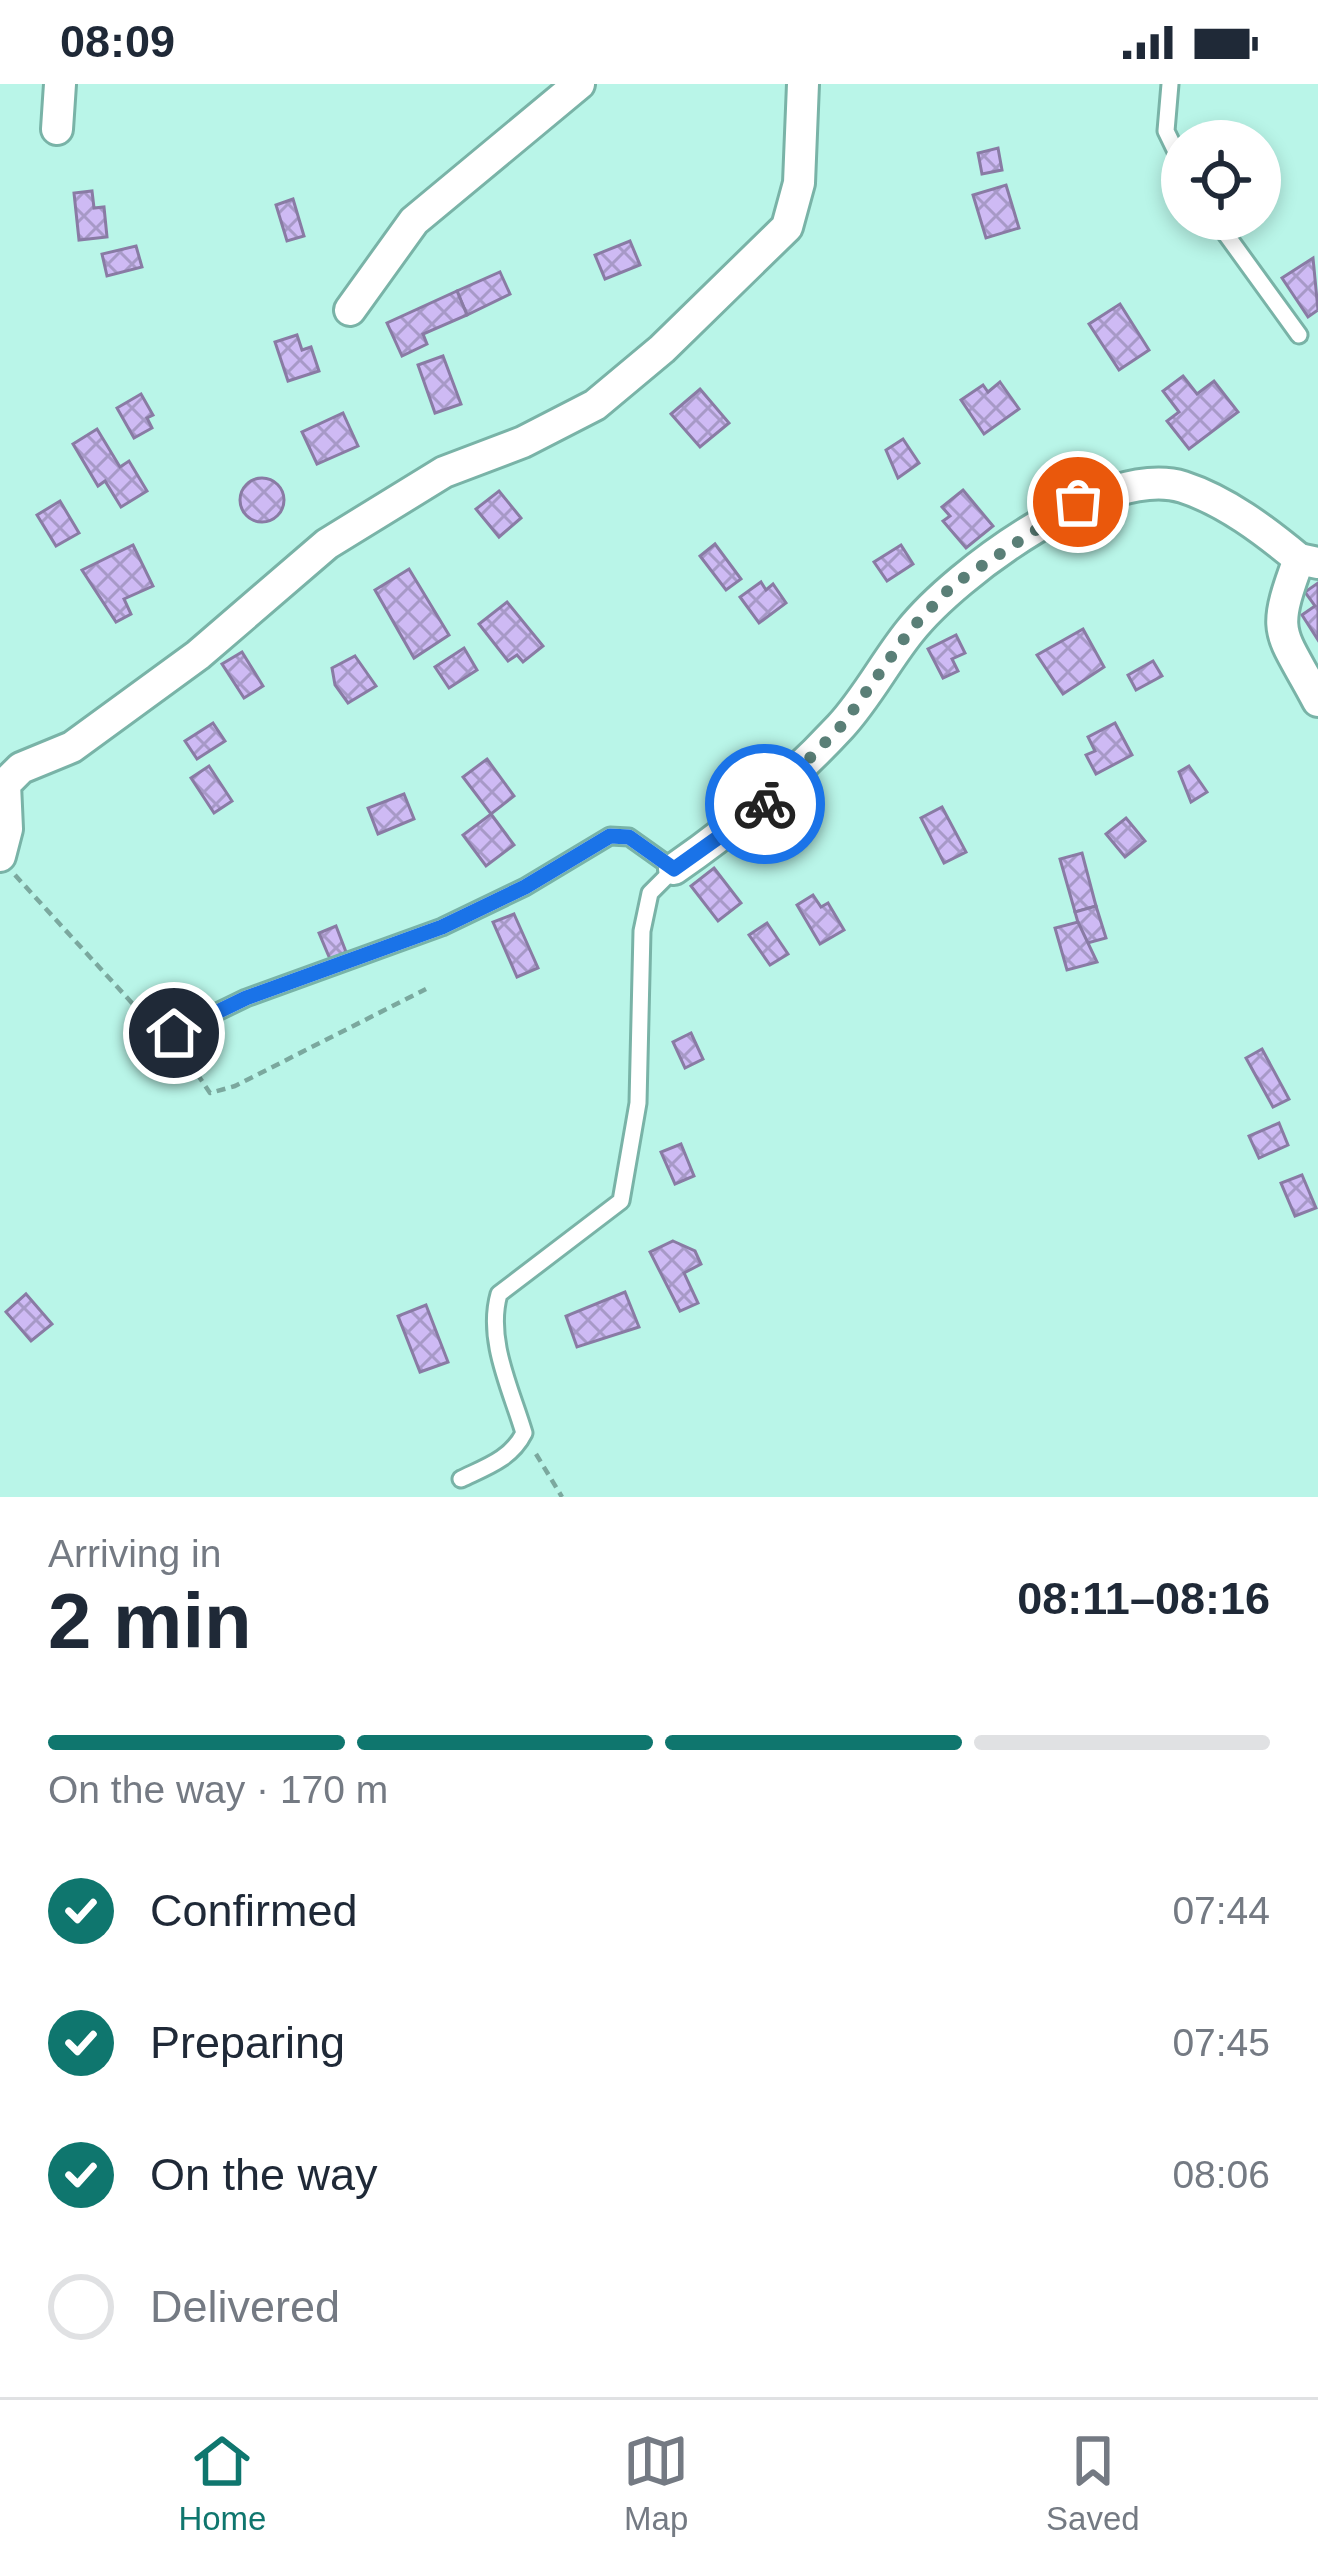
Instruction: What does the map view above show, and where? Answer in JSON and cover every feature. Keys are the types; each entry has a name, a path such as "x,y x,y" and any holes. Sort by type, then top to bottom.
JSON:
{"street":[{"path":"57,129 60,84"},
{"path":"350,310 414,221 579,84"},
{"path":"0,858 8,829 5,784 21,768 71,747 198,655 327,544 444,472 523,442 596,405 726,291 788,227 799,183 803,84"},
{"path":"674,869 761,808 844,723 911,629 953,585 1078,502 1135,488 1180,486 1252,521 1309,561 1279,613 1279,627 1318,701"}],"lane":[{"path":"1167,120 1170,84"},
{"path":"1229,240 1299,335"},
{"path":"182,1031 246,998 442,927 525,887 610,836 629,837 674,869 650,893 642,931 638,1103 621,1201 508,1284 494,1314 496,1341 524,1433 517,1448 461,1478"}],"path":[{"path":"0,858 66,925 140,1016 161,1033 182,1031 187,1059 210,1093 235,1086 426,988"},
{"path":"524,1433 562,1497"}],"building":[{"path":"998,148 1002,170 982,174 978,153"},
{"path":"1006,185 1019,228 986,238 973,195"},
{"path":"92,191 94,208 104,207 107,237 79,240 74,193"},
{"path":"293,199 304,236 287,241 276,205"},
{"path":"630,241 640,265 605,279 595,255"},
{"path":"136,246 142,267 107,276 102,254"},
{"path":"1313,258 1318,310 1308,317 1282,278"},
{"path":"500,272 510,294 467,315 457,291"},
{"path":"457,291 467,315 423,334 427,344 402,356 387,323"},
{"path":"1120,304 1149,350 1119,370 1089,324"},
{"path":"297,335 302,350 311,347 319,371 288,381 275,342"},
{"path":"443,356 461,404 435,413 418,365"},
{"path":"1183,376 1197,394 1214,381 1238,412 1189,449 1167,421 1179,412 1163,391"},
{"path":"1000,382 1019,409 984,434 961,400 983,385 988,392"},
{"path":"700,389 729,423 700,447 671,414"},
{"path":"141,394 153,415 147,418 152,428 134,438 117,408"},
{"path":"343,413 358,446 317,464 302,432"},
{"path":"97,429 120,467 129,461 147,491 121,507 105,481 98,486 73,444"},
{"path":"903,439 919,463 898,478 886,450"},
{"path":"262,478 278,484 284,500 278,516 262,522 246,516 240,500 246,484"},
{"path":"963,490 993,526 966,548 943,521 950,516 942,507"},
{"path":"499,491 521,518 499,537 476,509"},
{"path":"60,501 79,533 56,546 37,515"},
{"path":"715,544 741,579 726,590 700,556"},
{"path":"133,545 153,586 124,599 131,614 116,622 82,570"},
{"path":"901,545 913,564 887,581 874,562"},
{"path":"409,569 449,635 414,658 375,590"},
{"path":"761,582 766,590 773,584 786,603 759,623 740,597"},
{"path":"1318,583 1318,640 1302,615 1315,606 1305,592"},
{"path":"507,602 543,646 523,662 517,655 508,661 479,624"},
{"path":"1083,629 1104,667 1063,694 1037,655"},
{"path":"956,635 965,653 952,659 958,671 943,678 928,649"},
{"path":"464,648 477,670 449,688 435,667"},
{"path":"242,652 263,686 244,698 222,664"},
{"path":"355,656 376,686 348,703 335,685 332,668"},
{"path":"1153,661 1162,676 1136,690 1128,675"},
{"path":"213,723 225,741 197,759 185,741"},
{"path":"1115,723 1132,755 1096,774 1086,755 1095,751 1088,737"},
{"path":"487,759 514,796 491,814 463,777"},
{"path":"209,766 232,801 214,813 191,778"},
{"path":"1189,766 1207,792 1191,802 1179,772"},
{"path":"404,794 414,819 378,834 368,808"},
{"path":"942,807 966,852 944,863 921,818"},
{"path":"491,814 514,845 486,866 463,835"},
{"path":"1126,818 1145,841 1125,857 1106,834"},
{"path":"1082,853 1096,906 1075,912 1060,859"},
{"path":"714,868 741,903 718,921 691,886"},
{"path":"813,895 821,907 828,903 844,930 820,944 797,905"},
{"path":"1096,906 1106,938 1084,944 1075,912"},
{"path":"514,914 538,968 517,977 493,922"},
{"path":"1078,922 1097,962 1067,970 1055,928"},
{"path":"767,923 788,954 770,965 749,935"},
{"path":"336,926 346,952 330,959 319,933"},
{"path":"691,1033 703,1059 685,1068 673,1042"},
{"path":"1262,1049 1289,1099 1273,1107 1246,1058"},
{"path":"1279,1123 1288,1145 1259,1158 1249,1136"},
{"path":"681,1144 694,1176 675,1184 661,1152"},
{"path":"1302,1175 1316,1208 1295,1216 1281,1183"},
{"path":"673,1241 695,1251 701,1264 684,1273 698,1303 680,1311 650,1252"},
{"path":"625,1292 639,1327 577,1347 566,1316"},
{"path":"26,1294 52,1324 31,1341 6,1312"},
{"path":"426,1305 448,1362 420,1372 398,1316"}],"way so far":[{"path":"765,804 844,723 911,629 953,585 1078,502"}],"route":[{"path":"174,1033 191,1029 246,998 442,927 525,887 610,836 629,837 674,869 765,804"}]}
